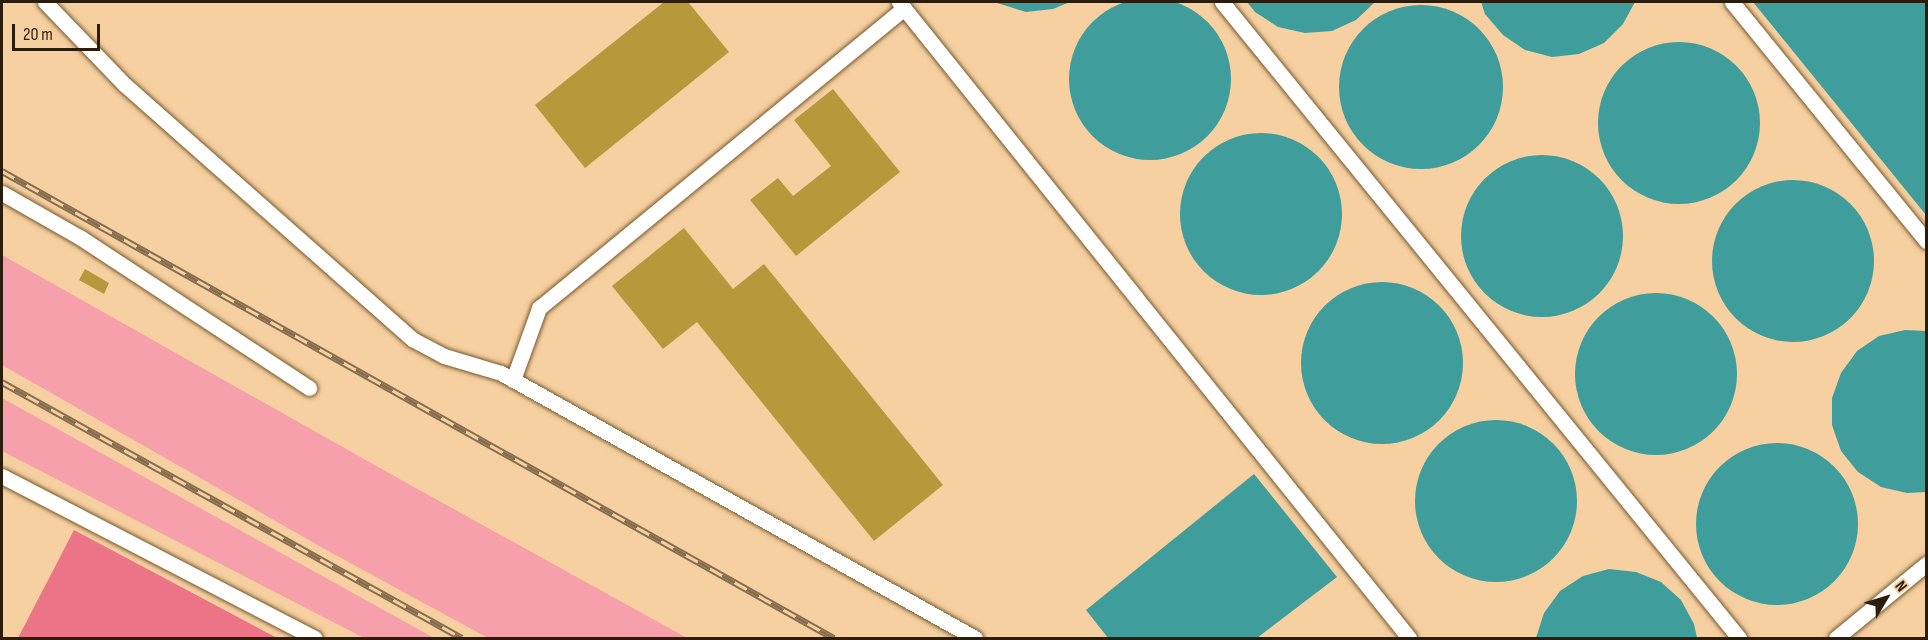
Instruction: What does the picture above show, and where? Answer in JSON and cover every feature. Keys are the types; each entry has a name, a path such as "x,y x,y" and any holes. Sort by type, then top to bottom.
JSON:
{"lane":[{"path":"45,2 124,84 412,339 444,356 513,380 975,639"},
{"path":"1222,2 1739,639"},
{"path":"1732,2 1926,242"},
{"path":"513,380 539,308 902,5 1409,639"},
{"path":"2,193 81,238 309,388"},
{"path":"2,476 314,639"},
{"path":"1836,639 1926,564"}],"shaded area":[{"path":"2,255 687,638 488,638 330,552 2,365"},
{"path":"2,398 434,638 364,638 2,451"},
{"path":"74,530 277,638 18,638"}],"water":[{"path":"1150,-2 1166,-1 1181,4 1207,22 1225,48 1230,63 1230,95 1225,110 1207,136 1181,154 1166,159 1150,160 1134,159 1119,154 1093,136 1075,110 1070,95 1069,79 1070,63 1075,48 1093,22 1119,4 1134,-1"},
{"path":"994,2 1070,2 1053,9 1026,12"},
{"path":"1247,2 1375,2 1356,20 1332,31 1305,33 1278,27 1255,12"},
{"path":"1481,2 1635,2 1623,24 1604,43 1579,54 1552,57 1525,50 1503,35 1485,14"},
{"path":"1753,2 1926,2 1926,215"},
{"path":"1421,5 1452,12 1479,29 1496,56 1503,87 1496,118 1479,145 1452,162 1421,169 1390,162 1363,145 1346,118 1339,87 1346,56 1363,29 1390,12"},
{"path":"1679,42 1695,43 1710,48 1737,65 1754,92 1759,107 1759,139 1754,154 1737,181 1710,198 1695,203 1679,204 1663,203 1648,198 1621,181 1604,154 1599,139 1598,123 1599,107 1604,92 1621,65 1648,48 1663,43"},
{"path":"1261,133 1277,134 1292,139 1319,156 1336,183 1341,198 1341,230 1336,245 1319,272 1292,289 1277,294 1261,295 1245,294 1230,289 1203,272 1186,245 1181,230 1180,214 1181,198 1186,183 1203,156 1230,139 1245,134"},
{"path":"1542,155 1558,156 1573,161 1600,178 1617,205 1622,220 1622,252 1617,267 1600,294 1573,311 1558,316 1542,317 1526,316 1511,311 1484,294 1467,267 1462,252 1461,236 1462,220 1467,205 1484,178 1511,161 1526,156"},
{"path":"1793,180 1809,181 1824,186 1851,203 1868,230 1873,245 1873,277 1868,292 1851,319 1824,336 1809,341 1793,342 1777,341 1762,336 1735,319 1718,292 1713,277 1712,261 1713,245 1718,230 1735,203 1762,186 1777,181"},
{"path":"1382,282 1398,283 1413,288 1440,305 1457,332 1462,347 1462,379 1457,394 1440,421 1413,438 1398,443 1382,444 1366,443 1351,438 1324,421 1307,394 1302,379 1301,363 1302,347 1307,332 1324,305 1351,288 1366,283"},
{"path":"1656,293 1672,294 1687,299 1714,316 1731,343 1736,358 1736,390 1731,405 1714,432 1687,449 1672,454 1656,455 1640,454 1625,449 1598,432 1581,405 1576,390 1575,374 1576,358 1581,343 1598,316 1625,299 1640,294"},
{"path":"1905,330 1926,331 1926,492 1907,493 1881,487 1858,472 1841,451 1832,425 1832,398 1841,373 1857,351 1879,336"},
{"path":"1496,420 1512,421 1527,426 1554,443 1571,470 1576,485 1576,517 1571,532 1554,559 1527,576 1512,581 1496,582 1480,581 1465,576 1438,559 1421,532 1416,517 1415,501 1416,485 1421,470 1438,443 1465,426 1480,421"},
{"path":"1777,443 1793,444 1808,449 1835,466 1852,493 1857,508 1857,540 1852,555 1835,582 1808,599 1793,604 1777,605 1761,604 1746,599 1719,582 1702,555 1697,540 1696,524 1697,508 1702,493 1719,466 1746,449 1761,444"},
{"path":"1254,474 1337,577 1257,638 1108,638 1086,610"},
{"path":"1609,569 1636,572 1661,582 1681,600 1694,624 1697,638 1536,638 1544,613 1560,591 1583,576"}],"building":[{"path":"664,2 688,2 729,52 585,168 535,105"},
{"path":"833,89 900,172 796,256 750,200 778,178 793,196 831,166 794,120"},
{"path":"684,228 733,289 764,264 943,485 874,541 697,322 663,349 612,286"},
{"path":"85,269 109,283 104,294 79,280"}],"railway":[{"path":"2,171 834,638"},
{"path":"2,382 462,638"}]}
